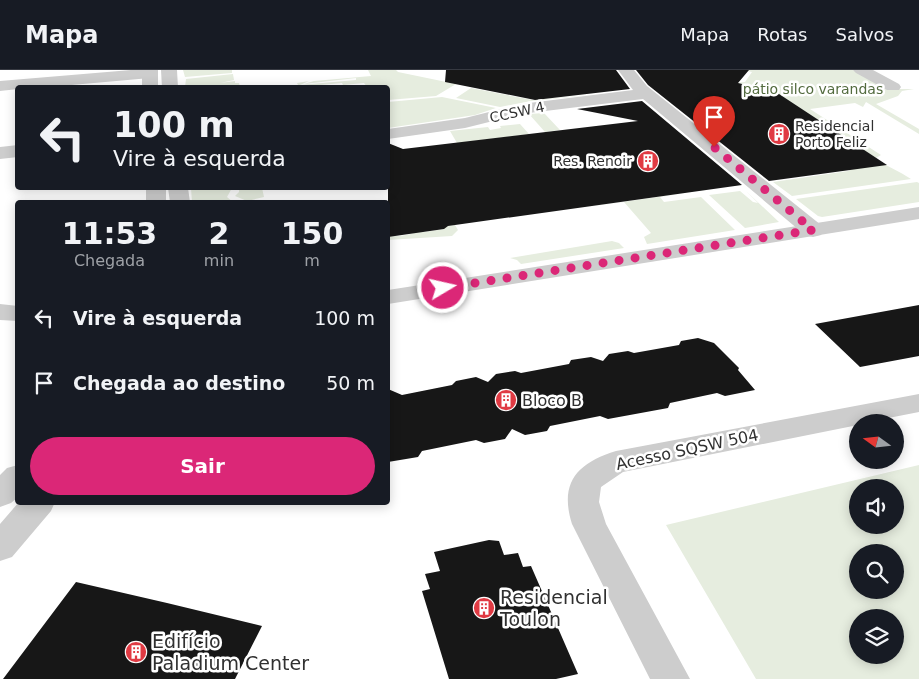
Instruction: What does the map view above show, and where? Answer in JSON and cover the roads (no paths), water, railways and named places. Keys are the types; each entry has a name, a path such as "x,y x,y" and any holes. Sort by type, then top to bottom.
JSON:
{"street":[{"path":"169,70 170,85"},
{"path":"626,70 630,77 648,93 813,230"},
{"path":"861,70 893,87"},
{"path":"19,85 150,78"},
{"path":"130,85 150,78"},
{"path":"0,86 15,85"},
{"name":"CCSW 4","path":"390,134 466,124 521,109 648,93"},
{"path":"0,100 15,98"},
{"path":"0,153 15,151"},
{"path":"390,297 919,213"},
{"path":"0,312 15,314"},
{"name":"Acesso SQSW 504","path":"670,679 589,524 581,499 586,482 602,468 616,462 919,403"},
{"path":"0,496 15,479"},
{"path":"0,547 36,505"}],"place":[{"name":"Residencial Porto Feliz","path":"779,134"},
{"name":"Res. Renoir","path":"648,161"},
{"name":"Bloco B","path":"506,400"},
{"name":"Residencial Toulon","path":"484,608"},
{"name":"Edifício Paladium Center","path":"136,652"}],"park label":[{"name":"pátio silco varandas","path":"813,89"}]}
